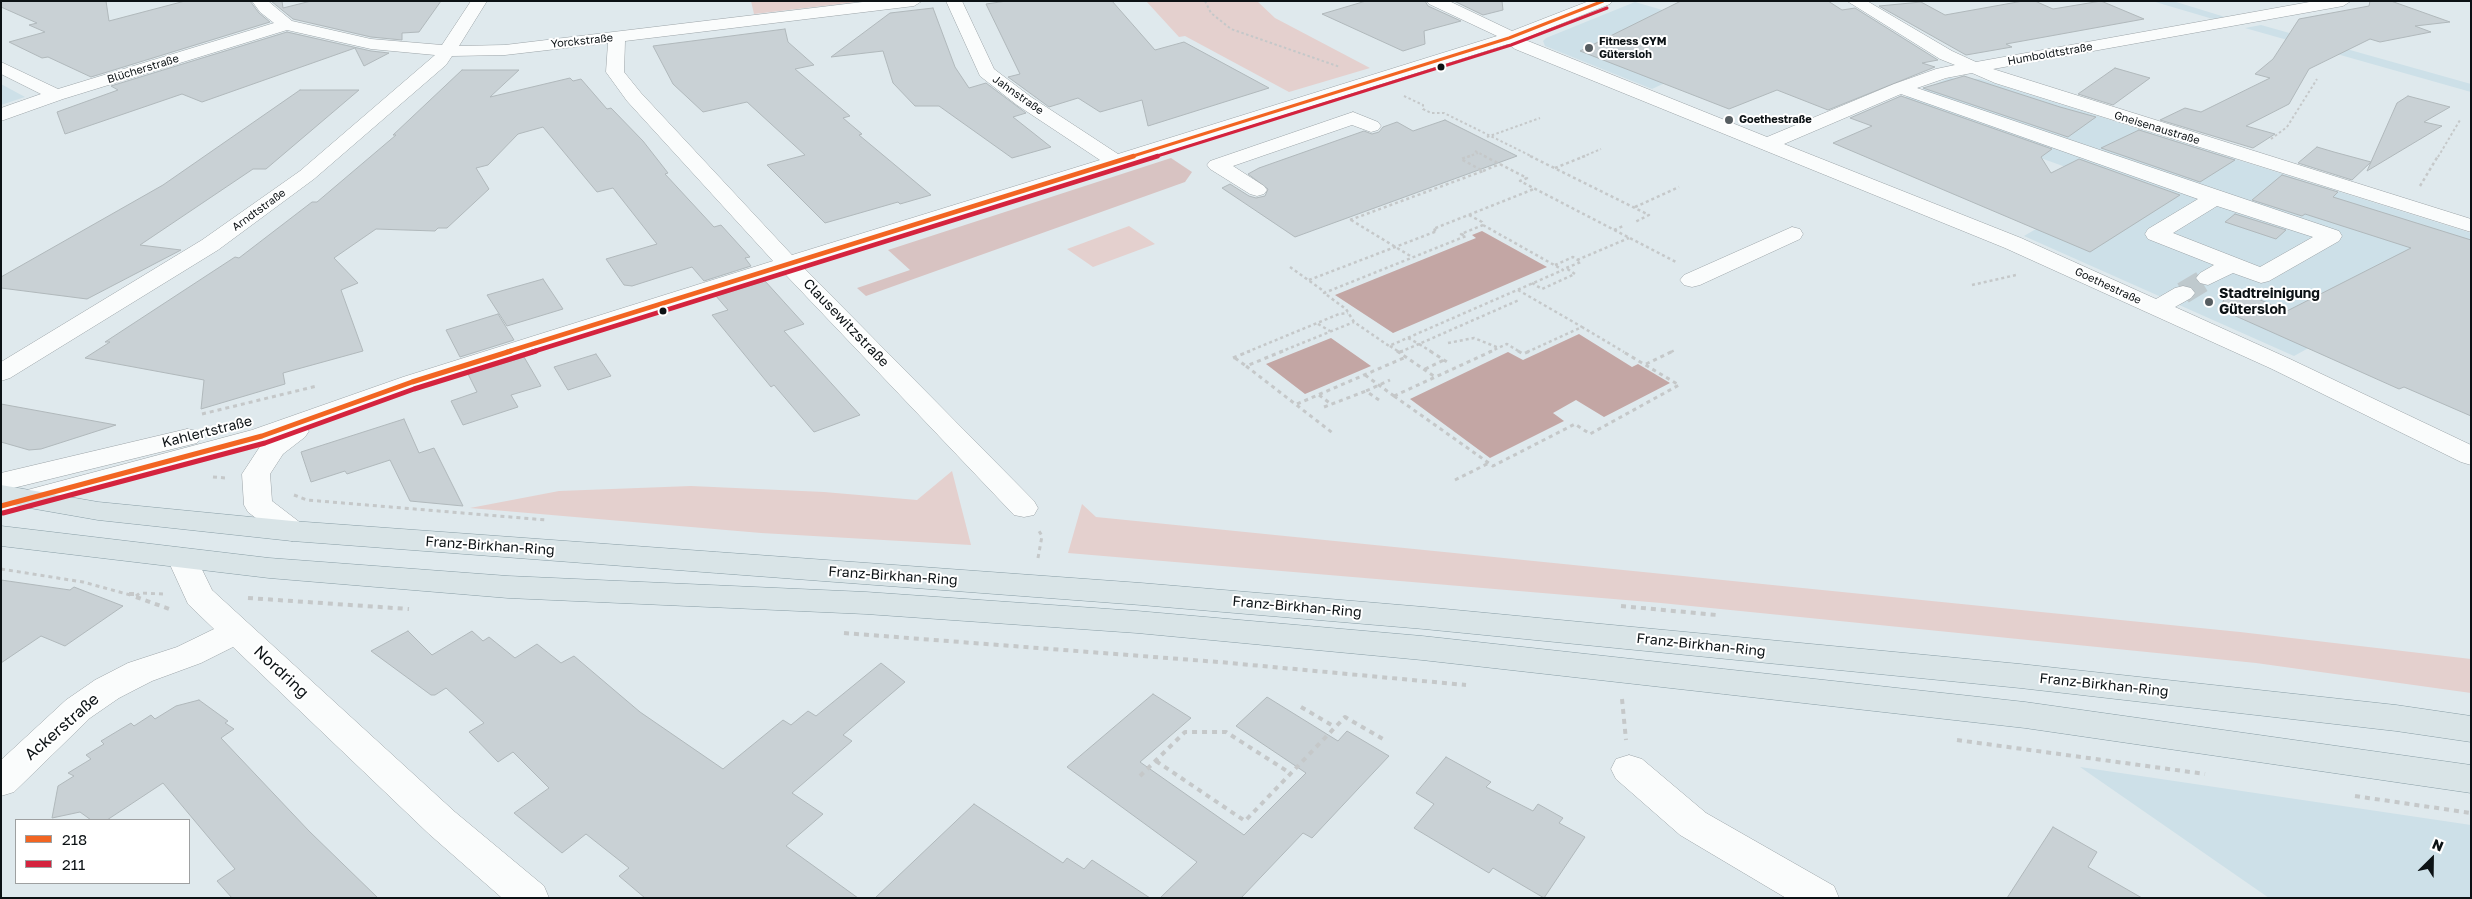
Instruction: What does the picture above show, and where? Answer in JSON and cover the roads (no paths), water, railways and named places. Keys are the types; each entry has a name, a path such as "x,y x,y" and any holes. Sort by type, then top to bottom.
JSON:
{"main road":[{"name":"Franz-Birkhan-Ring","path":"9,500 292,532 1142,594 1424,618 2030,677 2396,718 2471,729"},
{"path":"1,536 182,558"},
{"name":"Franz-Birkhan-Ring","path":"182,558 278,569 508,587 866,603 1137,622 1422,648 1618,689 2025,715 2471,780"}],"street":[{"name":"Yorckstraße","path":"260,1 266,9 286,25 371,44 448,51 505,50 914,1"},
{"name":"Arndtstraße","path":"1,373 210,245 263,208 341,148 448,51 479,1"},
{"name":"Jahnstraße","path":"954,1 986,72 1024,101 1115,161"},
{"name":"Goethestraße","path":"1435,1 1500,31 1530,49 2013,243 2281,364 2471,456"},
{"name":"Kahlertstraße","path":"9,500 262,436 412,382 1216,128 1509,38 1604,1"},
{"name":"Gneisenaustraße","path":"1855,1 1971,68 2001,79 2471,226"},
{"name":"Humboldtstraße","path":"1767,144 1900,88 1942,73 2343,1"},
{"name":"Blücherstraße","path":"1,115 56,95 286,25"},
{"name":"Clausewitzstraße","path":"617,37 615,72 634,97 787,263 1024,508"},
{"path":"1,67 56,95"},
{"path":"1900,88 2215,198 2331,236 2261,276 2156,234 2215,198"},
{"path":"1257,190 1210,170 1254,151 1354,118 1371,126"},
{"path":"1216,128 1254,151"},
{"path":"1697,278 1792,234"},
{"path":"2208,278 2232,264"},
{"path":"2156,308 2183,293"},
{"name":"Kahlertstraße","path":"1,482 412,382"},
{"name":"Kahlertstraße","path":"292,532 258,505 256,474 263,460 273,448 313,419"},
{"name":"Nordring","path":"182,558 198,596 442,823 530,898"},
{"name":"Ackerstraße","path":"1,782 78,709 107,689 140,672 189,654 237,631"},
{"path":"1629,769 1694,824 1820,898"}],"tunnel":[{"path":"2183,293 2208,278"}],"place":[{"name":"Fitness GYM Gütersloh","path":"1589,48"},
{"name":"Goethestraße","path":"1729,120"},
{"name":"Stadtreinigung Gütersloh","path":"2209,302"}]}
